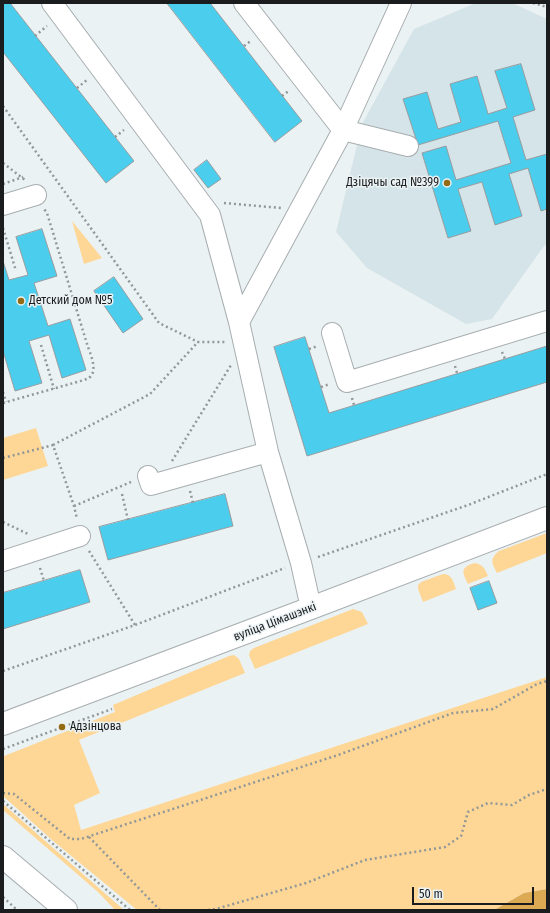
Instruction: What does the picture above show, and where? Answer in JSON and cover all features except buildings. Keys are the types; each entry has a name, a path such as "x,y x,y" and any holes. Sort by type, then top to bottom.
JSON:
{"main road":[{"name":"вуліца Цімашэнкі","path":"3,724 547,518"},
{"path":"3,857 66,910"}],"lane":[{"path":"52,3 210,214 244,342 268,452 301,562 311,608"},
{"path":"244,3 343,130 408,146"},
{"path":"239,322 343,130 401,3"},
{"path":"3,205 39,202"},
{"path":"332,333 347,382 547,321"},
{"path":"148,476 152,485 268,452"},
{"path":"3,560 80,536"}],"path":[{"path":"533,3 547,7"},
{"path":"3,106 159,323 198,342 244,342"},
{"path":"3,163 23,177 47,213 94,366 90,377 5,403 3,392"},
{"path":"3,184 23,177"},
{"path":"200,201 300,210"},
{"path":"3,228 16,271"},
{"path":"53,445 150,394 198,342"},
{"path":"172,461 244,342"},
{"path":"41,345 54,389"},
{"path":"3,671 135,625 301,562 468,505 547,474"},
{"path":"74,506 148,476"},
{"path":"122,494 128,520"},
{"path":"3,793 14,794 70,839 81,839 338,754 453,713 493,709 538,684 547,681"},
{"path":"3,749 112,709"},
{"path":"208,910 306,883 365,860 445,847 461,836 468,812 488,803 512,805 530,795 547,789"},
{"path":"3,801 130,910"},
{"path":"89,837 160,910"},
{"path":"3,897 17,910"}],"shaded area":[{"name":"Дзіцячы сад №399","path":"476,3 512,3 547,19 547,245 544,246 492,319 466,324 367,268 336,232 362,124 414,29"},
{"path":"72,221 102,258 84,264"},
{"path":"36,428 48,466 3,480 3,438"},
{"path":"547,533 547,553 497,573 492,561 494,556 499,551"},
{"path":"474,563 482,566 488,576 468,584 464,576 464,569"},
{"path":"443,574 450,577 456,589 423,602 418,585 421,582"},
{"path":"353,609 362,612 368,624 255,669 249,655 250,651 254,648"},
{"path":"234,655 239,659 245,673 79,740 100,793 74,805 81,830 547,677 547,889 524,893 494,910 137,910 52,840 3,796 4,756 115,712 113,705"},
{"path":"3,804 124,910 115,910 98,892 3,810"},
{"path":"547,889 547,910 494,910 524,893"}],"place":[{"name":"Дзіцячы сад №399","path":"447,183"},
{"name":"Детский дом №5","path":"21,301"},
{"name":"Адзінцова","path":"62,727"}]}
